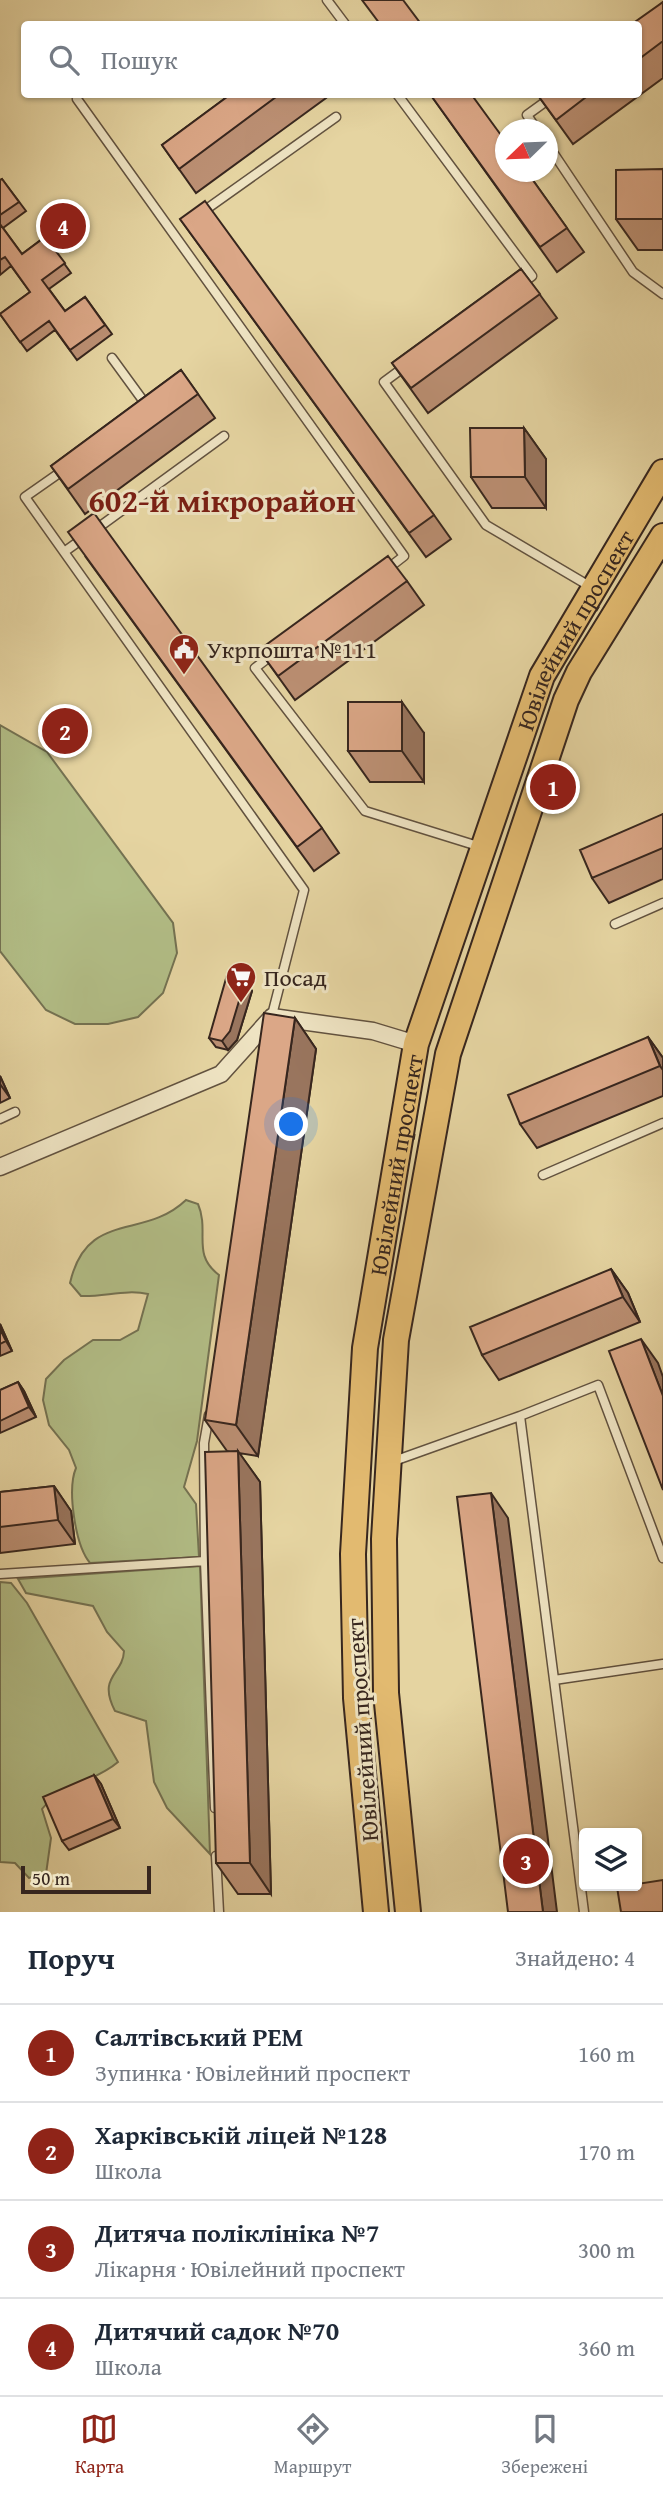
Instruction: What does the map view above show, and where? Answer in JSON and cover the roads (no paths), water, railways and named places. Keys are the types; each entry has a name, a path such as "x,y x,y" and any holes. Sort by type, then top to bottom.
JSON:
{"main road":[{"name":"Ювілейний проспект","path":"376,1912 356,1698 353,1554 365,1348 416,1044 542,676 663,472"},
{"name":"Ювілейний проспект","path":"408,1912 386,1693 387,1463 396,1340 448,1054 566,700 579,673 663,536"},
{"path":"416,1044 448,1054"}],"street":[{"path":"0,1167 221,1074 270,1024 373,1031 416,1044"}],"lane":[{"path":"327,0 343,21"},
{"path":"400,98 532,276 511,291"},
{"path":"530,119 527,115 550,98"},
{"path":"77,99 404,556 372,580"},
{"path":"192,219 336,117"},
{"path":"558,160 632,272 663,294"},
{"path":"173,232 183,225"},
{"path":"112,358 149,409 138,417"},
{"path":"416,359 384,382 486,526 594,588"},
{"path":"64,552 224,436"},
{"path":"70,465 25,497 304,890 270,1024"},
{"path":"276,652 254,668 365,811 484,848"},
{"path":"615,924 663,903"},
{"path":"0,1119 15,1112"},
{"path":"543,1175 663,1123"},
{"path":"387,1463 598,1385 663,1558"},
{"path":"211,1402 204,1443 205,1561 215,1812"},
{"path":"520,1416 584,1912"},
{"path":"0,1574 205,1561"},
{"path":"554,1680 663,1664"},
{"path":"216,1840 219,1912"}],"place":[{"name":"Дитячий садок №70","path":"63,226"},
{"name":"Укрпошта №111","path":"184,676"},
{"name":"Харківській ліцей №128","path":"65,731"},
{"name":"Салтівський РЕМ","path":"553,787"},
{"name":"Посад","path":"241,1004"},
{"name":"Дитяча поліклініка №7","path":"526,1861"}],"district":[{"name":"602-й мікрорайон","path":"222,500"}]}
